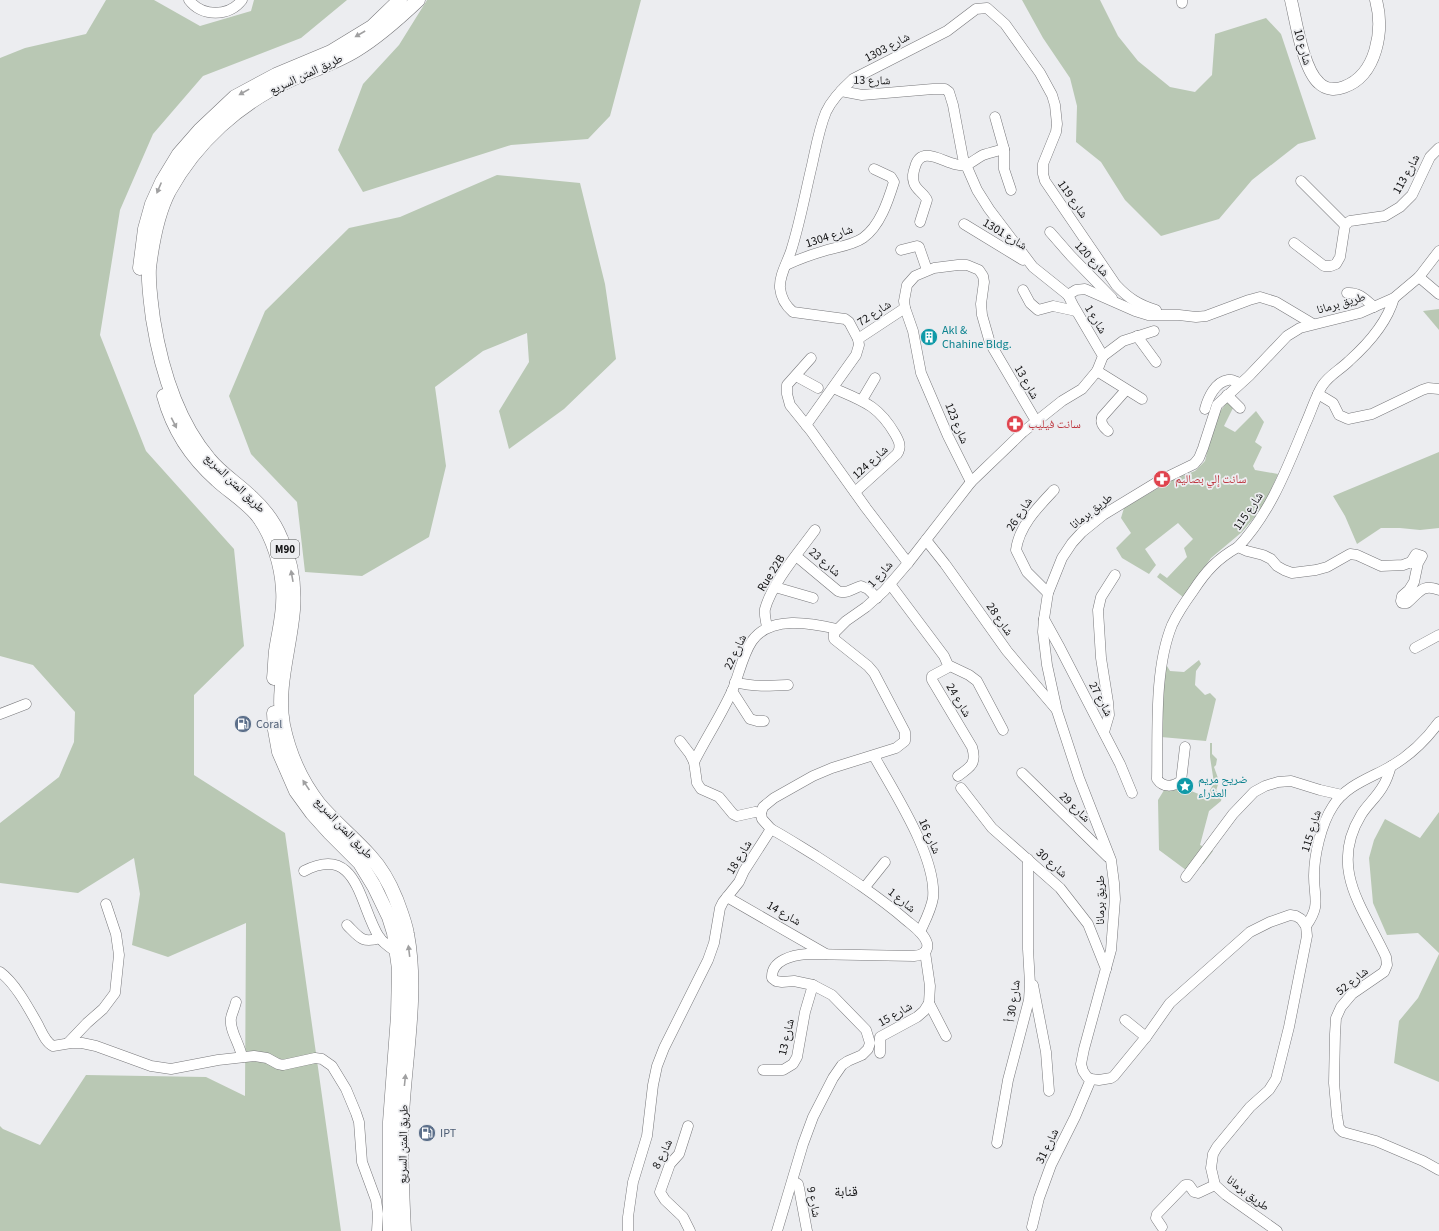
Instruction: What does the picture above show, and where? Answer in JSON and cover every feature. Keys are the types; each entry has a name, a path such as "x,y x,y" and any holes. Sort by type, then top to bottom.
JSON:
{"highway":[{"name":"طريق المتن السريع","path":"390,1231 390,1122 398,1008 399,968 394,933 391,922 374,886 360,863 325,828 296,791 279,752 273,705 276,651 284,607 278,560 273,544 259,518 252,510 217,480 196,458 181,436 171,417 165,401 147,333 140,293 140,274 145,229 152,204 162,182 179,154 200,130 235,97 276,75 331,52 372,27 400,0"},
{"name":"طريق المتن السريع","path":"404,1231 401,1183 402,1116 408,1047 411,968 407,931 395,897 381,871 372,858 319,804 300,776 289,749 282,721 284,666 293,612 293,585 288,556 280,534 268,515 255,500 211,462 197,444 177,406 168,384 157,340 150,292 149,270 158,220 168,193 194,154 215,130 238,110 289,80 322,68 358,50 418,0"}],"main road":[{"name":"شارع 10","path":"1290,0 1311,73 1319,84 1331,89 1339,90 1356,81 1365,72 1376,50 1380,31 1379,11 1376,0"}],"street":[{"path":"189,0 205,12 213,13 228,11 236,7 242,0"},
{"name":"شارع 119","path":"947,31 980,7 987,8 1005,24 1040,73 1052,95 1055,105 1058,124 1043,164 1045,181 1116,285 1126,296 1146,307 1169,315"},
{"name":"شارع 1303","path":"841,91 853,79 947,31"},
{"name":"شارع 13","path":"858,339 849,322 845,319 793,312 783,299 780,288 781,276 797,232 818,135 826,111 841,91 867,95 945,89 948,92 953,104 966,165 977,190 989,209 1033,267 1068,294"},
{"path":"994,117 1004,149 1004,169 1011,190"},
{"name":"شارع 113","path":"1345,225 1350,222 1385,216 1400,207 1412,195 1430,157 1439,148"},
{"path":"920,222 927,200 924,194 915,186 913,181 917,161 924,156 966,165 983,155 1004,149"},
{"name":"شارع 1304","path":"786,265 862,239 873,228 877,223 890,195 894,182 891,177 874,169"},
{"path":"1294,243 1324,266 1334,266 1340,257 1345,225 1300,181"},
{"name":"شارع 1301","path":"964,224 1033,267"},
{"name":"شارع 120","path":"1050,232 1070,256 1116,302"},
{"path":"901,250 917,246 919,247 927,270"},
{"name":"طريق برمانا","path":"1092,1079 1087,1077 1083,1071 1082,1064 1112,941 1115,899 1114,876 1111,860 1079,778 1057,711 1047,666 1044,619 1048,593 1062,558 1072,543 1082,532 1109,511 1159,481 1194,464 1201,453 1217,405 1287,336 1300,328 1360,313 1394,298 1419,278 1439,251"},
{"name":"شارع 13","path":"905,308 904,302 907,285 915,276 927,270 947,266 967,265 979,270 983,276 984,282 981,304 982,315 990,343 1036,421"},
{"path":"1419,278 1439,294"},
{"name":"شارع 1","path":"837,629 877,598 890,584 971,482 1036,421 1082,389 1097,370 1103,356 1076,311 1068,294 1076,290 1085,289 1135,311 1148,315 1196,317 1206,316 1260,297 1276,302 1314,324"},
{"path":"1023,290 1030,303 1038,310 1053,306 1076,311"},
{"path":"1347,293 1360,294 1374,307"},
{"name":"شارع 115","path":"1394,298 1390,311 1382,323 1348,362 1330,376 1321,388 1280,484 1266,510 1245,540 1238,547 1271,559 1278,566 1292,573 1316,570 1350,554 1357,555 1381,566 1411,562 1416,554 1419,554 1422,556 1418,563 1414,582 1409,590 1402,596 1402,603 1407,603 1418,591 1423,589 1431,588 1439,590"},
{"name":"شارع 72","path":"858,339 905,308"},
{"name":"شارع 123","path":"905,308 913,331 921,373 948,436 971,482"},
{"path":"1103,356 1123,341 1154,331"},
{"path":"1137,336 1156,362"},
{"path":"806,425 834,388 858,352 858,339"},
{"name":"شارع 1","path":"811,358 787,385 790,405 908,563"},
{"path":"1097,370 1142,399"},
{"path":"796,376 818,388"},
{"path":"862,400 875,378"},
{"path":"1205,409 1207,399 1221,383 1229,380 1240,383"},
{"name":"شارع 124","path":"834,388 862,400 878,410 889,424 900,444 900,450 897,454 855,492"},
{"path":"1318,394 1333,403 1339,415 1348,419 1372,414 1428,388 1439,389"},
{"path":"1108,431 1102,424 1102,417 1126,390"},
{"path":"1227,395 1240,408"},
{"name":"شارع 26","path":"1048,593 1027,572 1016,550 1020,534 1032,516 1054,490"},
{"name":"Rue 22B","path":"767,627 765,615 766,608 775,587 816,530"},
{"name":"شارع 28","path":"926,540 945,564 1007,651 1057,711"},
{"path":"1185,747 1181,781 1176,785 1166,786 1161,784 1157,779 1159,686 1167,640 1178,613 1200,579 1219,559 1238,547"},
{"name":"شارع 23","path":"796,556 838,591 845,593 861,586 868,589 877,598"},
{"path":"1104,732 1109,715 1101,658 1098,610 1101,597 1115,575"},
{"name":"شارع 24","path":"890,584 942,652 948,665 947,668 932,676 932,680 972,747 974,754 974,761 971,766 958,776"},
{"path":"775,587 813,598"},
{"name":"شارع 27","path":"1044,619 1104,732 1132,793"},
{"path":"680,741 694,762 698,783 701,789 719,797 724,801 733,814 737,816 755,812 761,813 763,807 767,803 793,786 813,776 832,768 896,748 905,741 905,732 874,673 868,666 834,639 834,633 837,629 807,623 767,627"},
{"name":"شارع 22","path":"694,762 734,686 751,642 760,631 767,627"},
{"path":"1416,648 1439,634"},
{"path":"948,665 969,675 977,681 1003,730"},
{"path":"764,721 750,719 734,686 788,685"},
{"path":"0,714 26,704"},
{"name":"شارع 115","path":"1306,926 1314,915 1317,897 1314,876 1316,856 1325,821 1334,804 1342,795 1356,785 1391,766 1415,748 1439,722"},
{"name":"شارع 16","path":"874,756 914,831 929,868 933,890 932,899 920,932"},
{"name":"شارع 52","path":"1391,766 1384,786 1361,814 1348,844 1347,862 1349,877 1363,913 1386,957 1387,965 1384,972 1352,994 1341,1007 1336,1018 1334,1075 1337,1116 1339,1128 1343,1132 1376,1141 1424,1161 1439,1170"},
{"name":"شارع 29","path":"1022,773 1111,860"},
{"path":"1186,878 1233,814 1254,792 1265,786 1278,782 1291,781 1342,795"},
{"name":"شارع 30","path":"961,788 992,828 1060,888 1079,911 1088,924 1106,970"},
{"name":"شارع 1","path":"761,813 762,819 771,829 865,887 920,932"},
{"name":"شارع 18","path":"628,1231 633,1182 647,1136 655,1073 664,1048 695,989 708,960 714,943 720,908 739,882 744,871 771,829"},
{"name":"شارع 30 أ","path":"997,1143 1008,1080 1028,1000 1030,963 1028,949 1028,859"},
{"path":"865,887 885,862"},
{"path":"304,871 313,866 327,863 339,866 346,871 357,887 380,938 398,953"},
{"name":"شارع 14","path":"728,897 760,914 827,954"},
{"path":"68,1043 103,1009 115,993 119,955 116,934 106,904"},
{"path":"1092,1079 1104,1080 1114,1076 1146,1037 1170,1003 1250,932 1270,922 1290,915 1296,916 1306,926"},
{"path":"347,924 362,940 371,941 380,938"},
{"name":"طريق برمانا","path":"1275,1230 1226,1195 1215,1185 1210,1168 1213,1154 1217,1147 1250,1107 1269,1090 1276,1079 1289,1026 1307,936 1306,926"},
{"path":"777,1231 803,1144 813,1117 833,1078 842,1065 862,1055 868,1049 870,1043 866,1030 832,995 813,985 803,982 776,981 771,975 776,966 787,957 807,954 920,955 925,952 927,942 920,932"},
{"name":"شارع 15","path":"880,1053 880,1037 917,1017 924,1011 929,1003 930,986 925,952"},
{"path":"1030,963 1046,1052 1049,1091"},
{"path":"0,972 9,980 50,1044 56,1046 68,1043 82,1043 96,1046 151,1066 171,1068 242,1057 263,1057 283,1065 315,1058 332,1066 346,1089 356,1113 362,1162 377,1204 378,1231"},
{"name":"شارع 13","path":"763,1070 784,1070 793,1064 797,1057 805,1012 813,985"},
{"path":"236,1002 231,1018 232,1029 242,1057"},
{"path":"929,1003 946,1036"},
{"path":"1125,1020 1146,1037"},
{"name":"شارع 31","path":"1032,1227 1039,1198 1051,1165 1092,1079"},
{"name":"شارع 8","path":"688,1126 679,1154 670,1164 660,1192 665,1200 683,1217 690,1231"},
{"name":"شارع 9","path":"792,1181 798,1184 808,1231"},
{"path":"1162,1227 1156,1218 1157,1214 1185,1185 1189,1185 1194,1192 1198,1193 1215,1185"}],"green space":[{"path":"106,0 154,0 200,26 251,11 254,0 347,0 301,38 203,76 153,134 120,210 100,335 146,451 234,549 244,646 194,695 194,775 285,833 341,1231 0,1231 0,1126 3,1129 40,1145 86,1075 206,1077 245,1096 246,923 168,957 132,945 140,894 134,858 78,893 0,883 0,823 59,777 74,742 75,712 33,665 0,656 0,58 25,48 86,34"},
{"path":"427,0 641,0 610,116 588,139 511,145 363,192 338,150 363,84 399,45"},
{"path":"1022,0 1100,0 1118,36 1138,61 1170,87 1195,92 1212,75 1215,34 1266,18 1281,34 1316,139 1298,144 1252,180 1219,219 1161,236 1125,200 1101,162 1076,142 1077,106 1070,78 1043,38"},
{"path":"497,175 580,183 605,284 616,359 564,409 509,449 499,411 529,362 527,333 483,351 435,387 446,466 429,537 362,576 305,572 297,502 251,454 229,396 265,311 349,228 400,217"},
{"path":"1439,309 1439,330 1423,311"},
{"path":"1228,401 1234,406 1224,426 1235,432 1256,411 1264,422 1255,442 1262,447 1253,466 1255,470 1278,474 1264,506 1242,532 1211,558 1183,597 1157,577 1160,573 1167,578 1187,557 1184,548 1193,539 1178,523 1145,549 1156,565 1149,574 1122,558 1116,548 1131,533 1121,518 1124,508 1172,480 1195,471 1205,461 1215,418"},
{"path":"1439,452 1439,528 1420,530 1381,528 1357,544 1345,516 1333,496"},
{"path":"1199,660 1201,664 1196,671 1195,685 1205,695 1210,693 1216,699 1206,741 1161,737 1162,664 1167,666 1170,671 1184,672"},
{"path":"1210,743 1212,743 1212,754 1217,759 1214,767 1219,781 1216,791 1222,795 1221,801 1209,811 1200,845 1213,851 1203,864 1199,863 1190,873 1159,850 1158,800 1169,782 1206,797 1214,783 1210,757"},
{"path":"1439,812 1439,953 1418,933 1387,935 1373,903 1369,858 1374,840 1385,819 1420,838"},
{"path":"1439,954 1439,1082 1394,1063 1399,1021 1418,998"}],"place":[{"name":"Akl & Chahine Bldg.","path":"929,337"},
{"name":"سانت فيليب","path":"1015,424"},
{"name":"سانت إلي بصاليم","path":"1162,479"},
{"name":"Coral","path":"243,724"},
{"name":"ضريح مريم العذراء","path":"1185,786"},
{"name":"IPT","path":"427,1133"}],"district":[{"name":"قنابة","path":"846,1191"}]}
